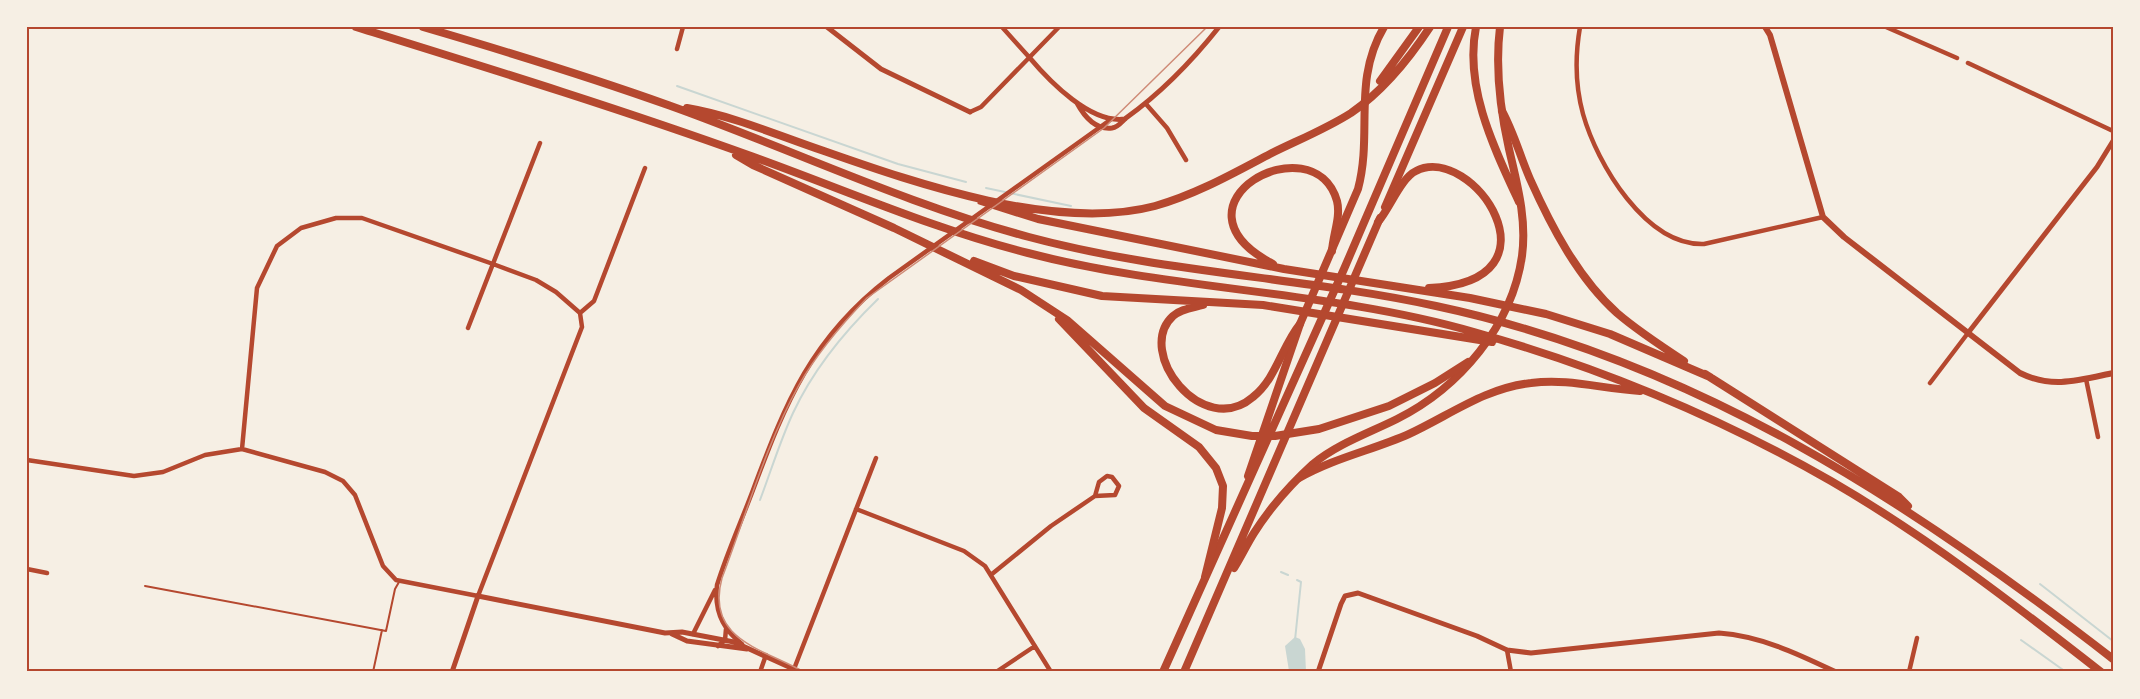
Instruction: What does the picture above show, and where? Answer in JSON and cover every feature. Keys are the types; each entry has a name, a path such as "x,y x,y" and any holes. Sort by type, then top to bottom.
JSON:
{"highway":[{"path":"356,27 723,146 935,225 1025,252 1129,274 1381,311 1474,331 1649,391 1767,446 1869,505 1961,567 2101,672"},
{"path":"423,27 671,106 883,190 1030,237 1128,259 1440,307 1563,342 1653,374 1764,426 1828,460 1914,513 2007,578 2113,659"},
{"path":"1278,408 1301,323 1360,182 1367,69 1376,41 1384,27"},
{"path":"1313,132 1347,110 1376,85 1399,58 1419,27"},
{"path":"671,106 714,113 844,158 964,194 1041,211 1099,215 1146,208 1194,192 1350,113 1408,60 1430,27"},
{"path":"1164,672 1246,489 1278,408 1344,268 1448,27"},
{"path":"1184,672 1463,27"},
{"path":"1476,27 1473,71 1476,90 1486,125 1522,209"},
{"path":"1225,579 1255,532 1299,478 1326,454 1428,401 1459,376 1495,329 1516,284 1523,242 1522,209 1502,111 1498,75 1500,27"},
{"path":"1502,111 1539,197 1570,255 1591,285 1627,321 1710,377 1899,497 1914,513"},
{"path":"723,146 753,165 942,251 1021,290 1087,337 1165,406 1198,423 1235,434 1275,436 1301,433 1361,416 1414,394 1468,362"},
{"path":"1284,269 1249,249 1234,230 1232,209 1235,199 1246,184 1261,174 1280,169 1303,170 1314,174 1328,185 1337,202 1338,213 1332,251"},
{"path":"1378,222 1410,175 1421,169 1440,169 1458,176 1477,189 1494,210 1500,230 1498,250 1488,268 1471,282 1459,286 1417,290"},
{"path":"964,194 996,207 1038,219 1284,269 1516,307 1581,324 1641,346 1710,377"},
{"path":"942,251 1014,276 1102,296 1150,301 1212,302 1294,308 1516,345"},
{"path":"1212,302 1183,310 1172,317 1165,328 1163,344 1167,366 1181,388 1200,404 1215,409 1237,407 1258,393 1301,323"},
{"path":"1046,306 1144,408 1199,447 1216,468 1223,486 1222,508 1205,577"},
{"path":"1299,478 1332,461 1408,434 1474,399 1506,388 1566,381 1620,390 1649,391"}],"main road":[{"path":"1765,27 1770,35 1823,217 1844,237 2009,367 2032,380 2062,384 2113,373"},
{"path":"1770,27 1770,35"}],"street":[{"path":"677,49 683,27"},
{"path":"827,27 881,69 970,112 981,107 1059,27"},
{"path":"1002,27 1029,57 1077,103 1091,122 1101,128 1118,127 1125,118 1146,104 1219,27"},
{"path":"1580,27 1576,47 1578,82 1583,112 1592,136 1620,188 1647,219 1665,235 1686,244 1704,244 1823,217"},
{"path":"1890,28 1957,58"},
{"path":"1968,63 2113,131"},
{"path":"1077,103 1097,116 1110,120 1125,118"},
{"path":"1146,104 1167,128 1186,160"},
{"path":"693,634 717,585 782,413 800,379 837,325 869,294 910,262 1110,120"},
{"path":"1930,383 2097,167 2113,141"},
{"path":"468,328 540,143"},
{"path":"580,313 596,296 645,168"},
{"path":"242,449 256,288 269,258 289,235 313,223 336,218 362,218 536,280 569,301 580,313 582,327 478,596 452,672"},
{"path":"2086,379 2098,437"},
{"path":"27,460 134,476 163,472 205,455 242,449 325,471 343,481 355,495 383,566 399,582 670,634 693,634 725,640 766,655 800,672"},
{"path":"794,669 876,458"},
{"path":"992,574 1051,526 1095,496 1115,495 1119,486 1112,477 1107,476 1099,482 1095,496"},
{"path":"856,509 964,551 992,574 1051,672"},
{"path":"27,569 47,573"},
{"path":"717,585 716,604 726,629 725,640 718,646"},
{"path":"1318,672 1341,604 1345,596 1351,594 1367,596 1507,650 1531,653 1719,633 1740,634 1775,644 1836,672"},
{"path":"726,629 749,648"},
{"path":"670,634 680,639 718,646 749,648"},
{"path":"1909,672 1917,638"},
{"path":"996,672 1035,646"},
{"path":"1507,650 1511,672"},
{"path":"760,672 766,655"}],"lane":[{"path":"145,586 387,631 395,589 399,582"},
{"path":"373,672 382,630"}],"shaded area":[{"path":"1295,637 1300,639 1305,649 1306,672 1289,671 1285,646"}],"waterway":[{"path":"677,86 898,164 966,182"},
{"path":"986,188 1071,206"},
{"path":"760,500 788,424 801,397 841,338 878,299"},
{"path":"1281,572 1288,575"},
{"path":"1295,640 1301,582 1297,580"},
{"path":"2040,584 2113,641"},
{"path":"2021,640 2066,672"}],"tram line":[{"path":"804,672 742,640 730,629 722,616 719,599 722,578 766,455 806,373 830,340 867,298 1104,128 1207,27"}]}
